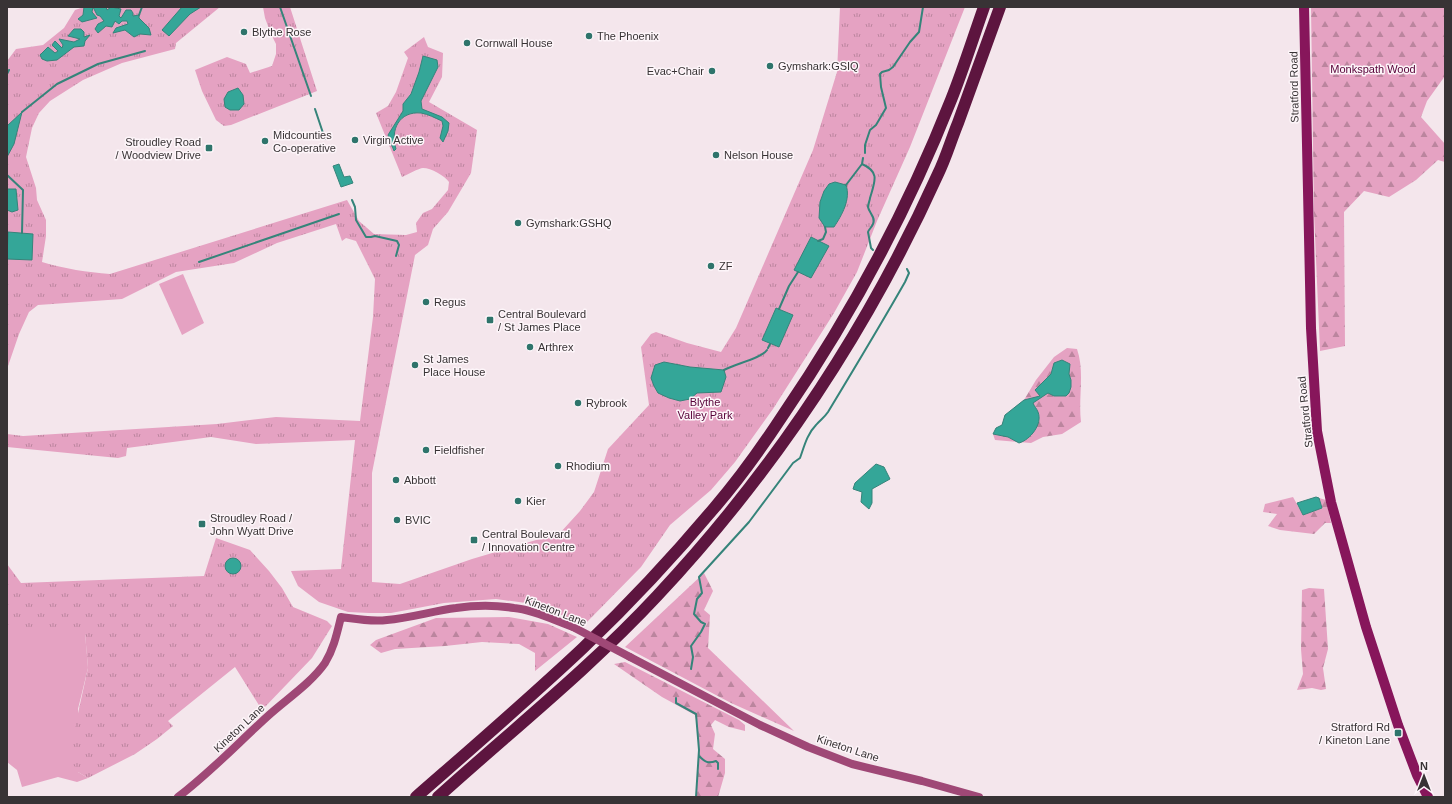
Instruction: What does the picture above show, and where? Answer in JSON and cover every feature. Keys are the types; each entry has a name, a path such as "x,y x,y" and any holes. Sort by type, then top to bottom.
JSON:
{"highway":[{"path":"416,797 583,648 640,590 716,506 757,453 814,369 860,292 893,230 920,173 951,100 984,7"},
{"path":"438,797 548,701 656,597 719,526 778,450 835,366 890,272 939,172 1000,7"}],"main road":[{"name":"Stratford Road","path":"1304,7 1311,328 1317,431 1331,502 1366,627 1398,725 1417,775 1428,797"}],"street":[{"name":"Kineton Lane","path":"178,797 200,780 315,675 331,653 341,617 372,621 457,608 497,607 531,611 572,627 760,725 808,747 852,764 979,797"}],"green space":[{"name":"Blythe Valley Park","path":"84,7 220,7 176,43 175,49 122,63 83,80 50,101 39,113 32,128 26,157 36,188 37,200 46,220 46,236 42,262 93,272 110,274 347,200 359,221 374,234 406,235 417,232 416,223 423,213 432,209 448,190 449,182 438,173 430,169 423,168 402,177 376,113 388,106 396,92 408,58 404,52 424,37 428,47 443,53 442,77 429,102 477,130 471,173 448,212 433,229 428,245 415,255 372,473 372,582 400,584 472,559 560,533 580,511 594,492 608,449 649,405 641,347 651,334 656,332 687,343 721,352 736,328 813,150 837,72 840,7 965,7 910,147 877,221 857,272 834,313 773,409 735,462 711,490 670,525 641,567 585,624 533,604 496,599 444,603 391,613 348,612 319,602 298,586 291,571 341,569 355,440 256,444 211,437 127,448 126,456 118,458 7,447 7,434 23,436 217,424 276,417 360,421 373,317 375,279 356,241 346,238 342,241 336,224 277,243 234,263 176,272 122,299 38,305 29,312 19,334 7,369 7,61 16,49 43,45 64,28 75,10"},
{"path":"263,7 290,7 317,91 231,125 224,126 216,120 202,91 195,70 227,57 246,64 250,73 272,66 276,54 276,44 265,18"},
{"name":"Monkspath Wood","path":"1311,7 1445,7 1445,76 1427,101 1421,117 1445,144 1445,162 1438,160 1416,180 1389,197 1364,191 1344,212 1345,346 1320,351 1314,213"},
{"path":"183,274 204,323 182,335 159,284"},
{"path":"1067,348 1077,349 1081,367 1081,422 1062,434 1043,437 1031,443 995,440 993,434 996,428 1002,425 1005,415 1024,400 1036,380 1054,357"},
{"path":"1293,497 1303,515 1322,508 1319,498 1326,500 1331,523 1325,523 1314,534 1280,530 1268,526 1277,514 1263,512 1265,504"},
{"path":"216,538 250,550 282,588 293,607 327,621 332,626 312,658 262,710 235,667 168,721 173,726 157,739 135,754 88,778 78,772 73,764 71,745 88,668 85,633 7,633 7,564 21,583 204,576"},
{"path":"704,573 713,591 704,610 710,615 708,648 794,731 731,703 625,647"},
{"path":"1309,588 1324,589 1328,649 1323,668 1326,689 1321,690 1312,688 1297,690 1303,674 1301,649 1302,590"},
{"path":"509,617 548,624 577,637 535,671 535,653 519,644 482,642 395,649 381,653 370,645 376,640 436,618"},
{"path":"7,633 85,633 88,668 78,709 78,772 88,778 77,782 58,777 22,787 17,770 7,762"},
{"path":"625,662 739,720 745,725 745,731 729,727 715,720 711,725 715,734 713,749 725,759 725,773 718,797 696,797 699,746 695,715 662,697 614,664"}],"shaded area":[{"path":"84,7 93,7 92,12 97,18 82,22 78,19 83,15"},
{"path":"93,7 106,7 107,10 111,7 121,9 119,16 121,18 126,10 131,10 133,16 139,15 139,18 149,28 151,35 140,34 134,37 125,30 113,33 116,28 128,24 127,21 122,21 119,24 115,21 112,27 106,26 98,33 95,29 98,24 104,21 97,15"},
{"path":"182,7 201,7 190,14 169,36 162,30"},
{"path":"74,29 81,29 84,32 84,37 90,35 85,41 84,46 74,47 57,60 47,61 42,59 40,55 48,47 55,53 58,51 52,45 55,41 62,48 63,45 59,39 74,42 80,39 68,36"},
{"path":"423,56 437,60 438,67 421,101 422,109 442,117 449,123 448,131 443,142 440,138 443,126 442,121 421,113 407,115 398,123 395,129 394,142 396,149 394,151 388,135 403,111 403,104 411,94"},
{"path":"238,88 243,95 244,104 239,110 230,110 225,107 224,99 228,92"},
{"path":"22,112 14,144 7,157 7,126"},
{"path":"339,164 344,177 350,176 353,183 341,187 333,166"},
{"path":"835,182 846,185 847,201 843,212 834,227 825,227 819,218 820,202 824,191 829,184"},
{"path":"7,189 16,189 18,210 12,212 7,210"},
{"path":"8,232 33,234 32,260 7,259"},
{"path":"811,237 829,246 811,278 794,270"},
{"path":"776,308 793,315 779,347 762,340"},
{"path":"1062,360 1070,364 1069,374 1071,387 1069,393 1066,396 1054,396 1048,393 1033,403 1038,411 1039,421 1031,435 1019,443 1008,437 993,434 996,428 1002,425 1005,415 1024,400 1040,396 1035,390 1051,374 1054,363"},
{"path":"664,362 690,367 724,370 726,377 721,392 697,393 690,399 680,401 658,393 651,378 655,365"},
{"path":"876,464 884,467 890,479 872,489 872,503 869,509 861,502 862,492 853,489 855,483"},
{"path":"1316,497 1319,498 1322,508 1303,515 1297,503"},
{"path":"233,558 240,563 241,566 236,573 233,574 226,569 225,566 230,559"}],"waterway":[{"path":"139,15 142,7"},
{"path":"280,7 311,96"},
{"path":"865,153 865,145 870,130 876,125 886,108 881,87 880,74 893,67 910,42 919,32 923,7"},
{"path":"22,112 57,84 98,64 145,51"},
{"path":"7,74 9,70"},
{"path":"315,109 325,139"},
{"path":"863,158 862,164 872,170 875,178 868,207 874,219 873,225 868,232 871,248 873,250"},
{"path":"846,185 862,164"},
{"path":"7,175 23,190 22,233"},
{"path":"352,200 355,207 356,220 366,237 375,236 397,241 399,245 396,256"},
{"path":"199,262 339,214"},
{"path":"818,241 823,239 826,232 825,227"},
{"path":"691,669 693,657 691,646 705,624 701,622 694,614 697,599 702,593 699,577 749,522 793,463 800,458 810,432 828,412 905,282 909,273 907,269"},
{"path":"779,309 789,286 798,272"},
{"path":"768,348 770,344"},
{"path":"724,370 760,356 767,350"},
{"path":"676,698 676,703 696,714 699,750 696,797"},
{"path":"699,756 707,762 716,761 718,763 718,769"}],"place":[{"name":"Blythe Rose","path":"244,32"},
{"name":"The Phoenix","path":"589,36"},
{"name":"Cornwall House","path":"467,43"},
{"name":"Gymshark:GSIQ","path":"770,66"},
{"name":"Evac+Chair","path":"712,71"},
{"name":"Virgin Active","path":"355,140"},
{"name":"Midcounties Co-operative","path":"265,141"},
{"name":"Stroudley Road / Woodview Drive","path":"209,148"},
{"name":"Nelson House","path":"716,155"},
{"name":"Gymshark:GSHQ","path":"518,223"},
{"name":"ZF","path":"711,266"},
{"name":"Regus","path":"426,302"},
{"name":"Central Boulevard / St James Place","path":"490,320"},
{"name":"Arthrex","path":"530,347"},
{"name":"St James Place House","path":"415,365"},
{"name":"Rybrook","path":"578,403"},
{"name":"Fieldfisher","path":"426,450"},
{"name":"Rhodium","path":"558,466"},
{"name":"Abbott","path":"396,480"},
{"name":"Kier","path":"518,501"},
{"name":"BVIC","path":"397,520"},
{"name":"Stroudley Road / John Wyatt Drive","path":"202,524"},
{"name":"Central Boulevard / Innovation Centre","path":"474,540"},
{"name":"Stratford Rd / Kineton Lane","path":"1398,733"}]}
